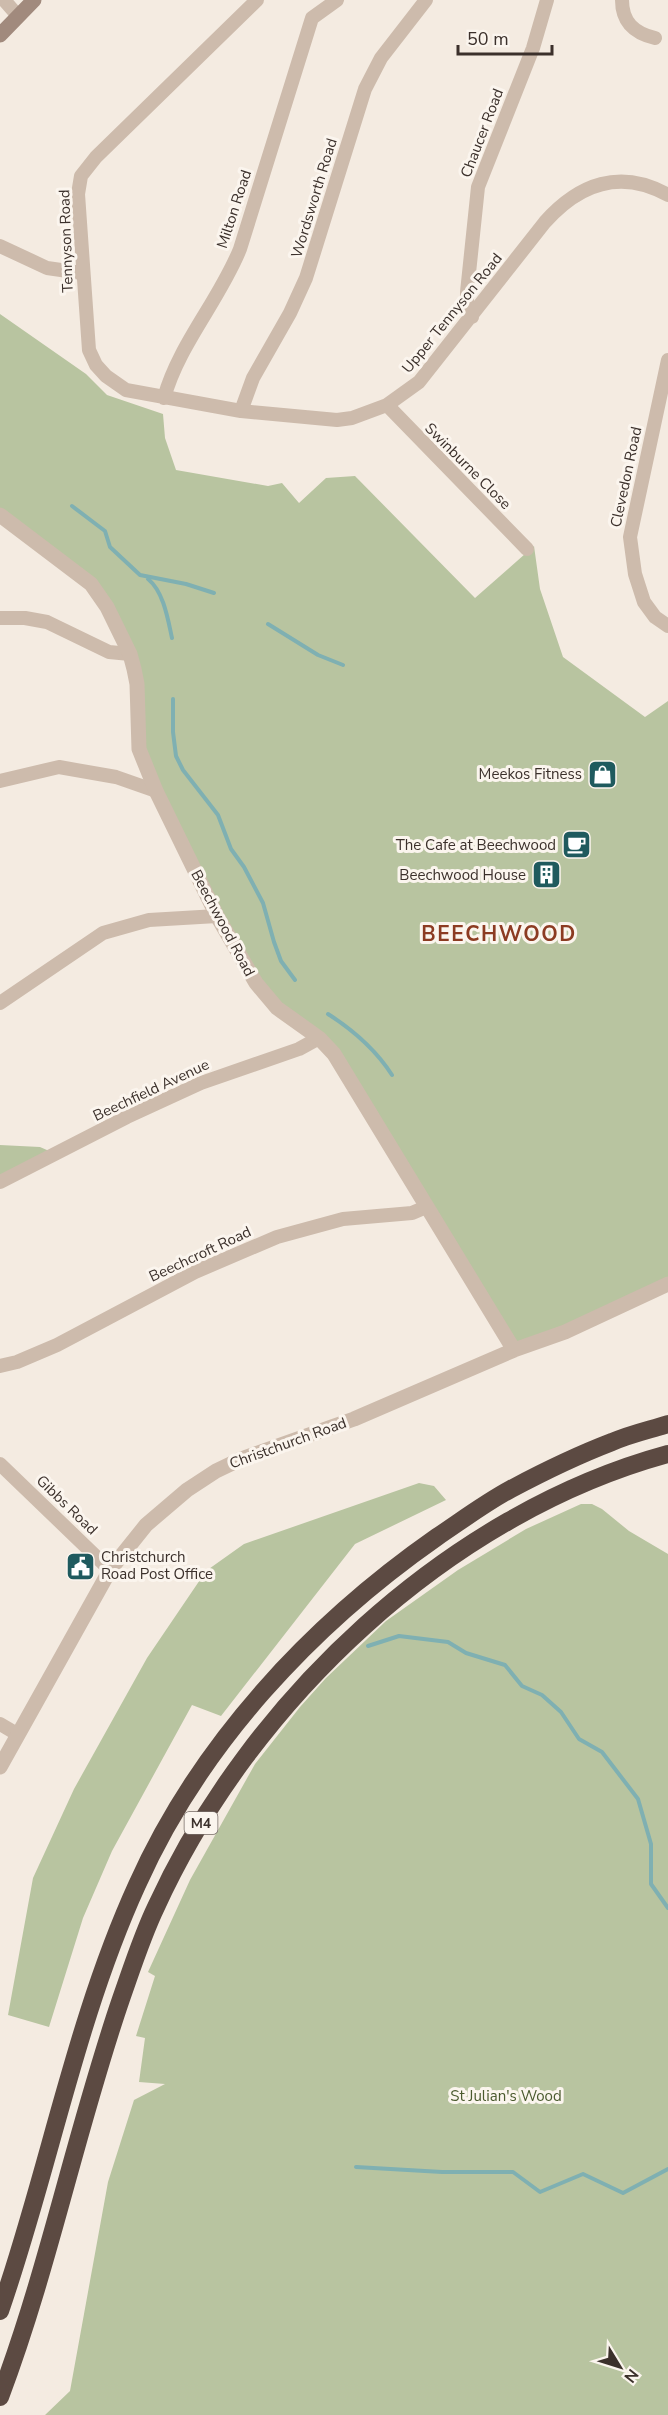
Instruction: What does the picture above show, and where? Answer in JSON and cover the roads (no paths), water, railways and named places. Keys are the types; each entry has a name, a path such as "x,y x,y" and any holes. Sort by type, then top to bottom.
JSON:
{"highway":[{"name":"M4","path":"0,2310 101,1975 137,1885 168,1824 203,1768 243,1716 285,1668 343,1611 411,1555 509,1490 613,1441 668,1424"},
{"name":"M4","path":"0,2397 35,2289 100,2060 128,1979 155,1908 185,1849 223,1787 260,1736 310,1678 357,1633 410,1589 524,1511 623,1466 668,1454"}],"main road":[{"path":"0,34 34,0"}],"street":[{"path":"4,0 18,16"},
{"name":"Tennyson Road","path":"164,398 120,388 110,381 96,365 89,350 78,194 81,176 86,168 257,0"},
{"name":"Milton Road","path":"164,398 174,368 237,257 318,0"},
{"path":"312,18 337,0"},
{"name":"Wordsworth Road","path":"241,411 253,378 290,313 306,278 364,89 372,73 426,0"},
{"name":"Chaucer Road","path":"472,317 467,306 467,292 478,187 533,48 547,0"},
{"path":"622,0 623,14 628,24 640,33 655,38"},
{"name":"Upper Tennyson Road","path":"164,398 241,411 337,420 361,416 387,405 419,382 545,222 561,205 578,193 597,185 620,181 645,185 668,195"},
{"path":"0,246 47,267 82,273"},
{"name":"Clevedon Road","path":"668,360 630,537 635,574 644,602 656,617 668,626"},
{"name":"Swinburne Close","path":"387,405 528,549"},
{"name":"Beechwood Road","path":"0,515 91,584 107,607 130,654 137,684 139,749 156,791 217,916 256,983 277,1008 319,1038 334,1054 514,1350"},
{"path":"0,618 26,618 47,622 109,652 130,654"},
{"path":"0,781 59,767 116,777 156,791"},
{"path":"0,1003 104,933 149,920 217,916"},
{"name":"Beechfield Avenue","path":"0,1182 127,1117 201,1083 299,1049 319,1038"},
{"name":"Beechcroft Road","path":"0,1366 17,1362 57,1345 195,1272 277,1237 343,1219 412,1213 426,1207"},
{"name":"Christchurch Road","path":"0,1767 110,1570 146,1526 174,1500 216,1471 241,1459 354,1419 514,1350 565,1332 668,1284"},
{"name":"Gibbs Road","path":"0,1464 110,1570"},
{"path":"0,1724 17,1734"}],"waterway":[{"path":"72,506 105,531 110,547 140,575 186,584 214,593"},
{"path":"148,579 162,599 172,638"},
{"path":"268,624 318,655 343,665"},
{"path":"173,699 176,756 183,770 218,815 231,849 244,867 263,903 281,961 295,980"},
{"path":"328,1014 363,1041 392,1075"},
{"path":"368,1646 399,1636 448,1642 466,1653 505,1665 522,1686 542,1695 561,1712 579,1739 602,1752 638,1799 651,1844 651,1884 668,1908"},
{"path":"356,2167 442,2172 513,2172 540,2192 583,2174 623,2193 668,2169"}],"place":[{"name":"Meekos Fitness","path":"603,774"},
{"name":"The Cafe at Beechwood","path":"577,845"},
{"name":"Beechwood House","path":"547,875"},
{"name":"Christchurch Road Post Office","path":"80,1566"}],"district":[{"name":"BEECHWOOD","path":"499,934"}],"park label":[{"name":"St Julian's Wood","path":"506,2096"}]}
